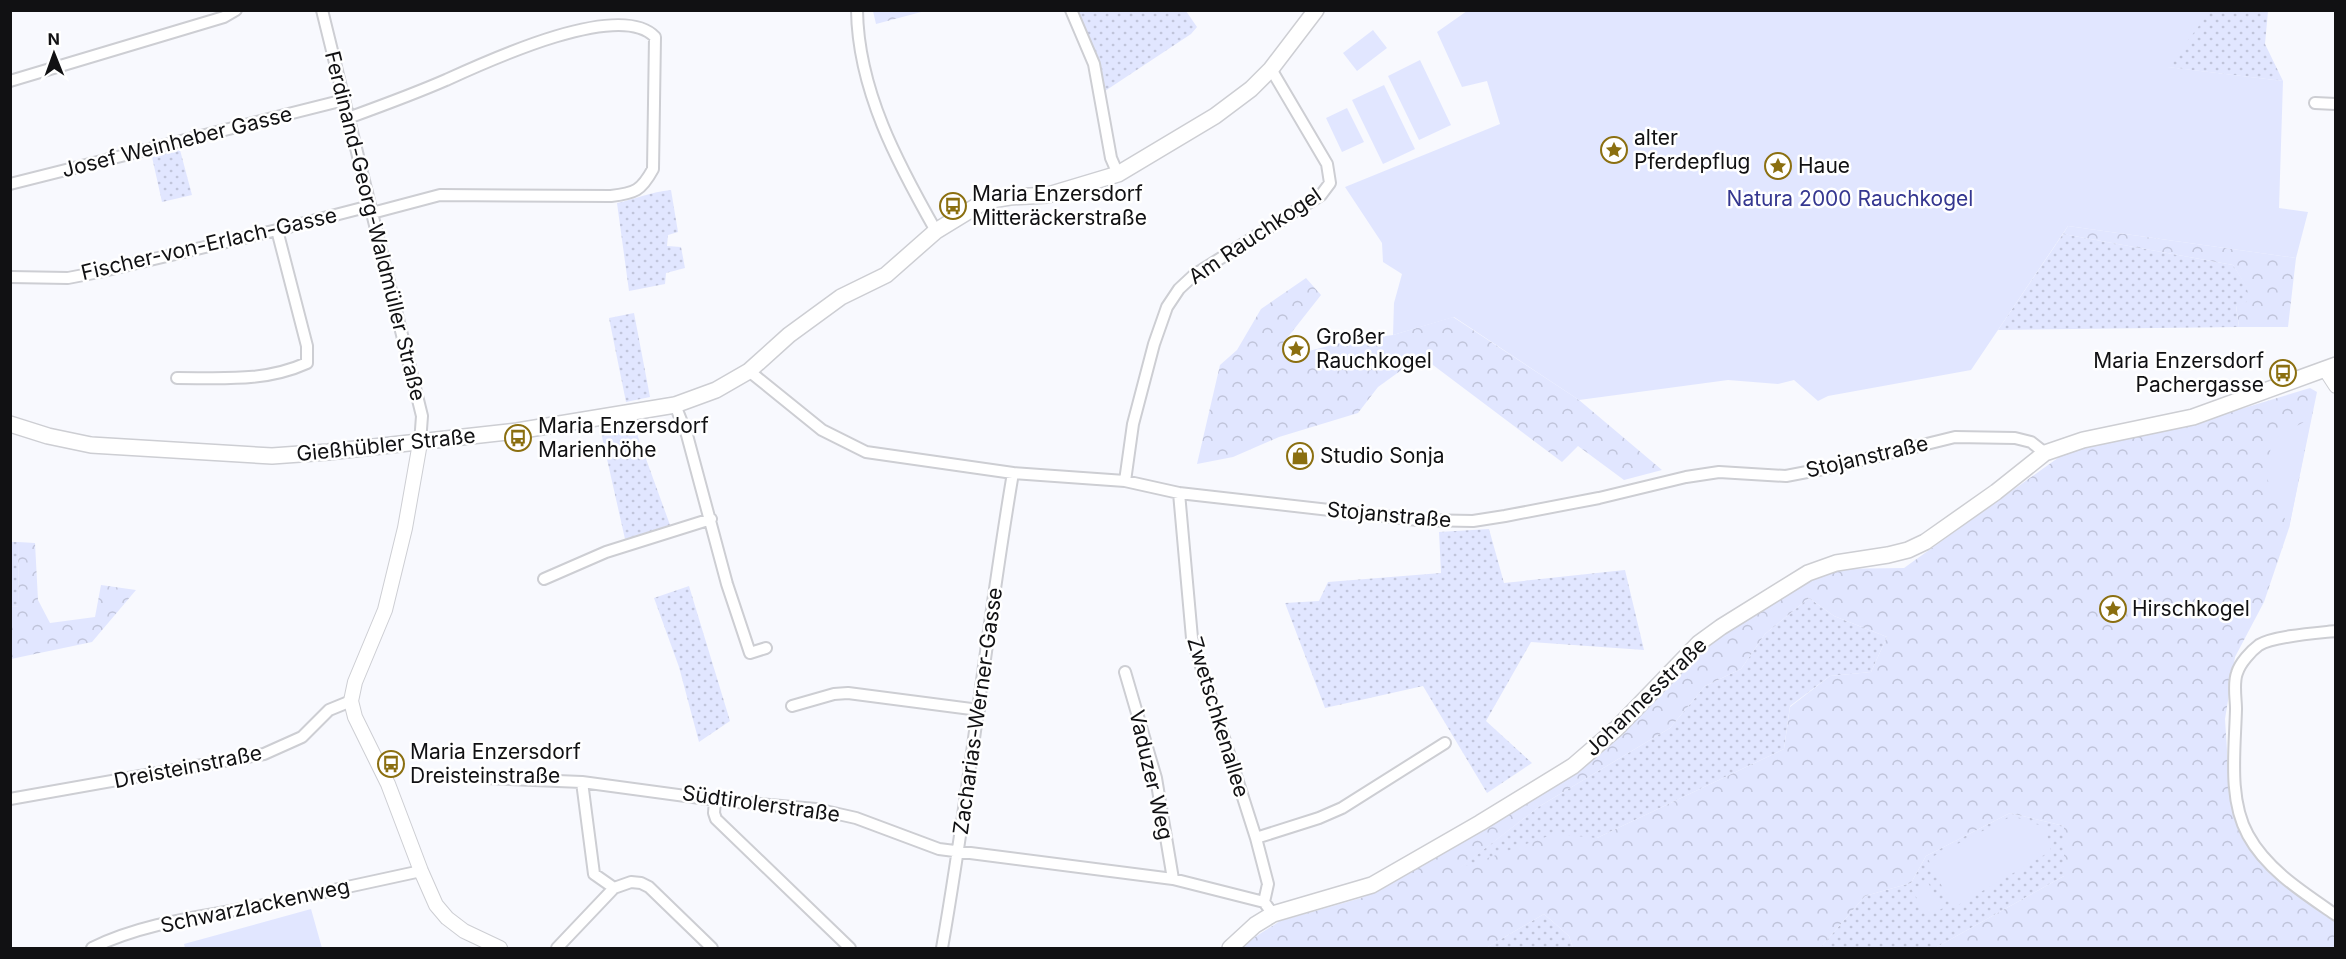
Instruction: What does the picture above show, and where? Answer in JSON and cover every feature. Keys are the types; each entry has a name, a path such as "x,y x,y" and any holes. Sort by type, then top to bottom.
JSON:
{"main road":[{"name":"Gießhübler Straße","path":"10,424 48,436 91,445 272,456 420,443 517,431 675,405 717,390 748,372 789,335 841,297 886,275 936,231 985,201 1048,195 1118,174 1215,116 1251,89 1271,69 1316,10"},
{"name":"Johannesstraße","path":"1230,948 1255,925 1273,914 1372,885 1573,766 1593,750 1681,660 1720,627 1796,580 1822,567 1908,550 1925,542 1996,492 2045,453 2084,440 2193,417 2330,367"}],"street":[{"path":"10,81 224,18 236,10"},
{"name":"Ferdinand-Georg-Waldmüller Straße","path":"322,10 422,416 420,443"},
{"path":"857,10 858,38 869,88 902,171 936,231"},
{"path":"1071,10 1094,64 1111,158 1118,174"},
{"name":"Fischer-von-Erlach-Gasse","path":"10,277 68,278 440,195 630,194 644,186 653,169 655,37 640,18 630,15"},
{"path":"348,118 446,80 557,25"},
{"name":"Am Rauchkogel","path":"1125,481 1133,424 1154,344 1167,307 1179,289 1194,275 1321,195 1330,183 1327,164 1271,69"},
{"name":"Josef Weinheber Gasse","path":"10,184 344,100"},
{"path":"2315,102 2336,104"},
{"path":"177,378 256,377 286,372 307,363 307,346 278,230"},
{"path":"2330,367 2336,386"},
{"name":"Stojanstraße","path":"748,372 822,430 866,452 1013,473 1125,481 1179,493 1419,520 1473,520 1599,498 1686,477 1719,472 1786,476 1955,437 2016,438 2031,442 2045,453"},
{"path":"675,405 687,435 728,584 750,652 766,648"},
{"path":"420,443 405,528 385,610 351,700 355,717 388,784 436,905 447,918 464,931 500,948"},
{"name":"Zacharias-Werner-Gasse","path":"942,948 959,852 1000,548 1013,473"},
{"name":"Zwetschkenallee","path":"1179,493 1192,638 1256,838 1268,884 1264,902"},
{"path":"544,579 606,552 711,519"},
{"path":"2336,630 2288,637 2260,644 2247,657 2236,674 2235,789 2240,815 2248,836 2272,866 2309,897 2336,915"},
{"name":"Vaduzer Weg","path":"1125,672 1156,778 1173,879"},
{"path":"792,706 834,694 848,693 979,710"},
{"name":"Dreisteinstraße","path":"10,799 264,754 302,737 329,710 351,700"},
{"path":"1256,838 1319,818 1342,808 1445,743"},
{"name":"Südtirolerstraße","path":"486,778 582,782 715,800 816,809 856,818 939,849 1173,879 1264,902"},
{"path":"582,782 594,874 614,888"},
{"path":"715,800 716,819 850,948"},
{"name":"Schwarzlackenweg","path":"92,948 117,936 175,921 268,904 421,871"},
{"path":"557,948 614,888 631,882 649,887 712,948"},
{"path":"1264,902 1273,914"}],"green space":[{"path":"873,10 925,11 876,24"},
{"path":"1076,11 1186,11 1197,27 1191,34 1105,91 1095,57"},
{"name":"Natura 2000 Rauchkogel","path":"1467,11 2210,11 2168,67 2283,81 2279,208 2308,212 2296,258 2068,226 1971,370 1828,396 1818,401 1794,380 1778,384 1728,380 1579,400 1454,317 1393,335 1394,303 1402,274 1383,262 1382,243 1345,187 1500,124 1487,81 1462,87 1437,32"},
{"path":"1875,11 2268,11 2265,44 2283,81 2167,67"},
{"path":"1373,30 1387,48 1357,71 1343,53"},
{"path":"1420,60 1451,125 1419,140 1388,76"},
{"path":"1384,85 1415,149 1383,164 1352,100"},
{"path":"1347,108 1364,142 1342,152 1326,118"},
{"path":"180,150 192,195 162,202 152,157"},
{"path":"671,190 678,232 668,235 667,246 681,247 685,268 666,273 665,284 629,291 617,203"},
{"path":"2068,226 2296,258 2288,327 2239,327 2236,305 2247,302 2247,288 2233,265 2063,234"},
{"path":"2063,234 2233,265 2247,287 2248,302 2236,306 2239,327 1998,330"},
{"path":"1306,278 1321,295 1284,342 1293,355 1348,341 1393,335 1453,317 1579,400 1662,470 1624,480 1578,446 1562,462 1421,356 1378,387 1358,413 1279,437 1233,457 1197,464 1220,365 1237,350 1261,309"},
{"path":"634,313 650,397 626,402 609,318"},
{"path":"2310,388 2317,392 2289,528 2264,602 2235,657 2225,719 2230,797 2243,840 2273,874 2335,922 2335,948 1935,948 2064,876 2064,826 2010,813 1926,856 1911,883 1865,896 1820,948 1573,948 1569,936 1544,914 1486,948 1242,948 1280,921 1361,898 1393,882 1588,764 1674,678 1735,623 1829,569 1904,568 2062,455 2084,444 2184,426","holes":["1809,598 1834,616 1887,637 1871,672 1830,676 1790,707 1784,749 1597,838 1554,834 1460,868 1540,806 1670,728 1705,686 1741,669 1765,634"]},
{"path":"2311,418 2289,528 2266,476 2272,440"},
{"path":"633,423 670,525 625,539 600,428"},
{"path":"1489,529 1504,583 1625,570 1644,650 1531,642 1486,721 1532,763 1487,793 1423,686 1325,708 1285,603 1319,601 1328,582 1441,573 1439,532"},
{"path":"10,542 18,542 19,606 11,607"},
{"path":"18,542 35,543 38,600 50,623 95,617 101,585 136,590 92,642 11,659 11,607 19,606"},
{"path":"689,586 730,721 699,742 679,667 654,598"},
{"path":"1809,598 1834,616 1887,637 1871,672 1830,676 1790,706 1784,749 1597,838 1458,869 1540,806 1670,728 1705,686 1741,669 1765,634"},
{"path":"2010,813 2064,826 2064,876 1935,948 1820,948 1865,896 1911,883 1926,856"},
{"path":"2012,816 2045,827 2051,851 1953,908 1928,859"},
{"path":"1927,881 1943,908 1928,917 1912,890"},
{"path":"311,909 322,948 185,948 184,944"},
{"path":"1544,914 1569,936 1573,948 1486,948"}],"place":[{"name":"alter Pferdepflug","path":"1614,150"},
{"name":"Haue","path":"1778,166"},
{"name":"Maria Enzersdorf Mitteräckerstraße","path":"953,206"},
{"name":"Großer Rauchkogel","path":"1296,349"},
{"name":"Maria Enzersdorf Pachergasse","path":"2283,373"},
{"name":"Maria Enzersdorf Marienhöhe","path":"518,438"},
{"name":"Studio Sonja","path":"1300,456"},
{"name":"Hirschkogel","path":"2113,609"},
{"name":"Maria Enzersdorf Dreisteinstraße","path":"391,764"}]}
